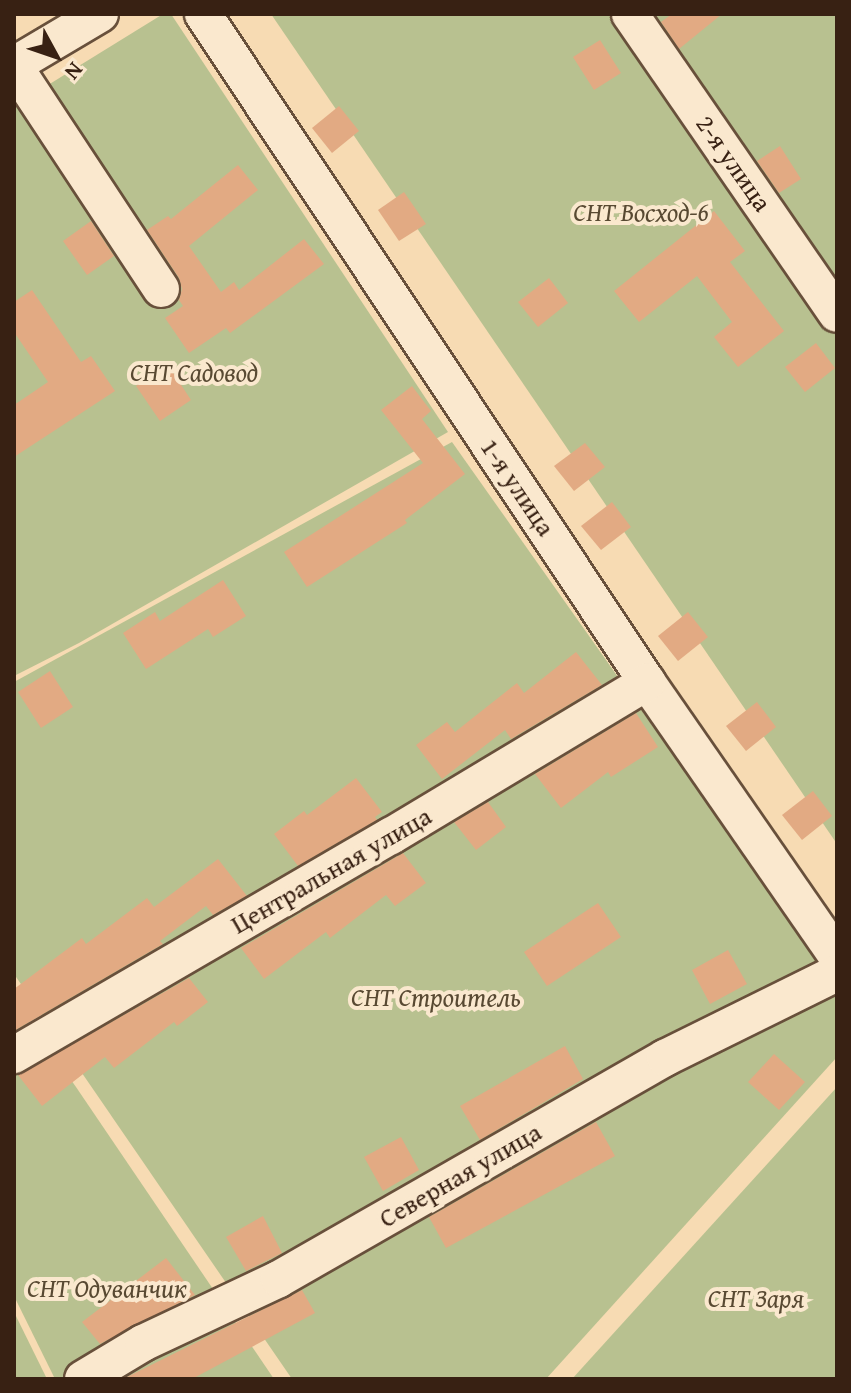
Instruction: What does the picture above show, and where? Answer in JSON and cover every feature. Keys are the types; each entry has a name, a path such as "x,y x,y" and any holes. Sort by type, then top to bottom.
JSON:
{"street":[{"path":"100,14 14,66 161,289"},
{"name":"1-я улица","path":"203,14 647,682 837,956"},
{"name":"2-я улица","path":"630,14 837,314"},
{"name":"Центральная улица","path":"14,1055 647,682"},
{"name":"Северная улица","path":"83,1379 143,1343 279,1279 665,1058 837,973"}],"green space":[{"name":"СНТ Садовод","path":"163,14 171,14 448,432 79,643 14,676 14,106"},
{"name":"СНТ Восход-6","path":"271,14 837,14 837,844"},
{"name":"СНТ Строитель","path":"452,442 837,987 837,1057 546,1379 292,1379 14,974 14,682"},
{"name":"СНТ Одуванчик","path":"14,999 274,1379 55,1379 14,1296"},
{"name":"СНТ Заря","path":"837,1087 837,1379 572,1379"},
{"path":"14,1312 47,1379 14,1379"}],"building":[{"path":"672,14 722,14 679,49 661,22"},
{"path":"600,40 621,73 594,90 573,57"},
{"path":"339,106 359,131 332,153 312,128"},
{"path":"780,146 801,179 779,193 757,161"},
{"path":"238,165 258,190 189,246 221,292 234,282 239,290 304,239 324,264 230,333 226,328 189,353 165,318 183,306 179,300 182,289 179,278 147,230 168,216 171,219"},
{"path":"404,192 426,224 399,241 378,210"},
{"path":"714,211 745,251 730,262 784,331 738,367 714,337 732,322 697,276 639,322 614,291"},
{"path":"91,221 114,256 87,275 63,241"},
{"path":"549,278 568,303 538,327 518,302"},
{"path":"32,290 81,362 91,356 115,391 14,457 14,405 48,382 14,332 14,302"},
{"path":"816,343 835,368 805,392 785,367"},
{"path":"168,365 191,400 160,421 136,386"},
{"path":"412,386 431,411 422,419 465,474 405,520 407,523 307,587 284,552 423,463 381,410"},
{"path":"585,443 605,467 574,491 554,466"},
{"path":"612,502 631,527 601,550 581,526"},
{"path":"223,580 246,616 213,637 208,629 146,669 123,633 155,612 160,621"},
{"path":"688,612 708,637 678,661 658,636"},
{"path":"576,652 602,685 511,739 505,730 442,779 416,745 447,722 455,732 517,683 524,693"},
{"path":"50,671 73,707 41,728 18,692"},
{"path":"757,702 776,727 746,751 726,726"},
{"path":"636,713 658,747 611,777 608,772 561,808 535,774"},
{"path":"356,778 382,812 375,817 377,820 298,866 274,834 304,811 307,815"},
{"path":"813,791 832,816 802,840 782,815"},
{"path":"488,802 506,827 476,850 454,822"},
{"path":"403,853 426,883 395,906 386,895 330,938 326,932 264,979 241,948"},
{"path":"218,859 247,896 213,915 206,906 160,941 163,944 14,1031 14,989 82,938 86,944 147,898 154,907"},
{"path":"598,903 621,937 547,986 524,952"},
{"path":"728,950 747,984 710,1004 692,970"},
{"path":"189,978 208,1002 177,1026 174,1022 114,1068 105,1057 42,1106 18,1075"},
{"path":"565,1046 583,1079 480,1140 460,1106"},
{"path":"774,1054 805,1082 779,1110 748,1082"},
{"path":"596,1122 615,1156 446,1248 429,1217"},
{"path":"401,1137 419,1170 383,1191 364,1157"},
{"path":"263,1216 282,1253 246,1271 226,1237"},
{"path":"166,1258 195,1295 100,1344 82,1322"},
{"path":"302,1290 315,1313 192,1379 125,1378"}]}
